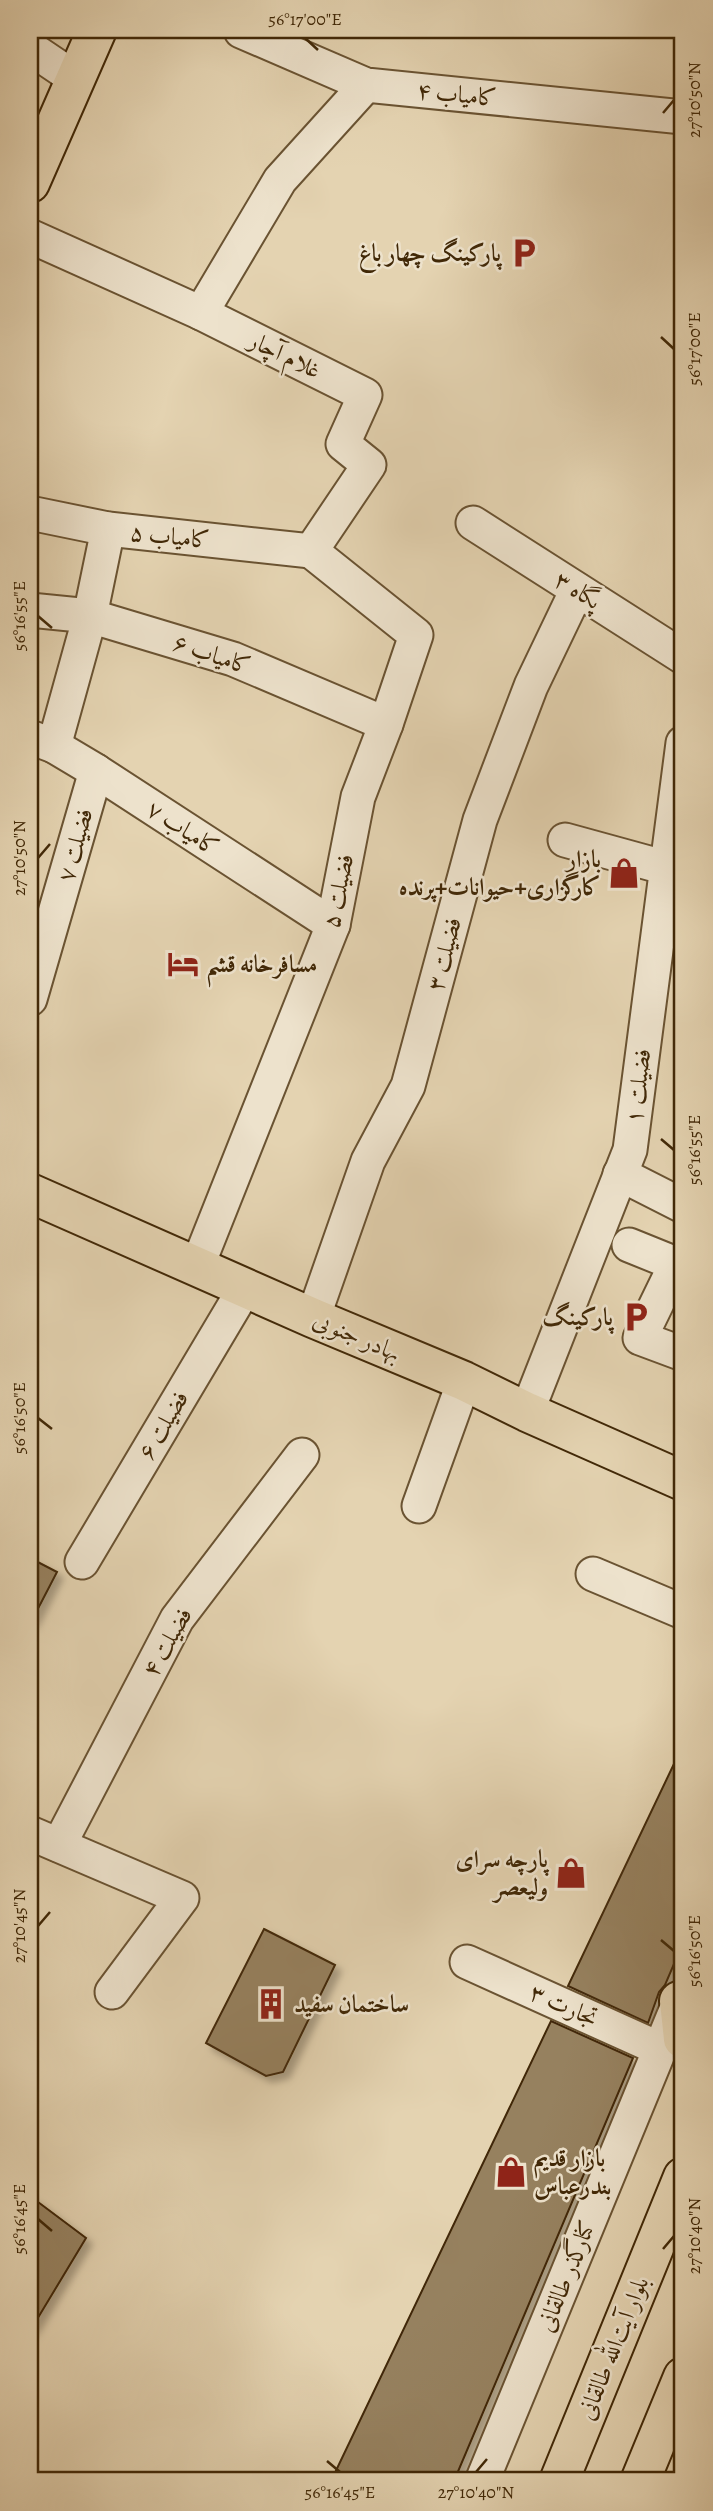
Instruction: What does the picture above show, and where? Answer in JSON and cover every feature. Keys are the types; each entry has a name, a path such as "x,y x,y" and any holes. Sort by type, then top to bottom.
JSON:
{"main road":[{"path":"30,183 97,30"},
{"name":"بهادر جنوبی","path":"30,1193 313,1318 464,1381 683,1481"},
{"path":"672,2044 681,1997"},
{"name":"بلوار آیت‌الله طالقانی","path":"559,2481 683,2176"},
{"path":"640,2481 683,2377"}],"street":[{"name":"کامیاب ۴","path":"240,31 366,85 683,117"},
{"path":"30,48 76,79"},
{"path":"201,313 280,180 366,85"},
{"name":"غلام آچار","path":"30,236 201,313 365,395 342,444 369,465 311,551"},
{"name":"کامیاب ۵","path":"30,513 108,529 311,551"},
{"name":"پگاه ۳","path":"473,523 683,657"},
{"path":"42,742 90,616 108,529"},
{"name":"فضیلت ۵","path":"197,1267 333,925 358,797 416,635 311,551"},
{"name":"فضیلت ۳","path":"313,1318 368,1161 408,1086 480,820 531,686 577,590"},
{"name":"کامیاب ۶","path":"30,610 90,616 233,659 386,724"},
{"name":"کامیاب ۷","path":"42,742 96,771 333,925"},
{"name":"فضیلت ۱","path":"527,1412 630,1150 683,743"},
{"name":"فضیلت ۷","path":"30,999 96,771"},
{"path":"565,840 667,868"},
{"path":"620,1174 683,1206"},
{"path":"629,1245 676,1264 639,1339 683,1354"},
{"name":"فضیلت ۶","path":"82,1562 245,1288"},
{"path":"419,1506 464,1381"},
{"name":"فضیلت ۴","path":"44,1839 177,1619 302,1455"},
{"path":"593,1574 683,1612"},
{"path":"44,1839 182,1898 112,1992"},
{"name":"تجارت ۳","path":"467,1962 672,2044"},
{"name":"کنارگذر طالقانی","path":"482,2481 672,2044"}],"building":[{"path":"30,1558 57,1572 30,1624"},
{"path":"683,1745 683,1943 665,1985 659,1992 648,2023 568,1986"},
{"name":"ساختمان سفید","path":"264,1929 335,1965 283,2072 266,2076 206,2043"},
{"name":"بازار قدیم بندرعباس","path":"551,2021 633,2058 454,2481 331,2481"},
{"path":"30,2196 86,2238 30,2331"}],"place":[{"name":"پارکینگ چهار باغ","path":"524,253"},
{"name":"بازار کارگزاری+حیوانات+پرنده","path":"624,873"},
{"name":"مسافرخانه قشم","path":"183,964"},
{"name":"پارکینگ","path":"636,1317"},
{"name":"پارچه سرای ولیعصر","path":"571,1873"},
{"name":"ساختمان سفید","path":"271,2004"},
{"name":"بازار قدیم بندرعباس","path":"511,2172"}]}
